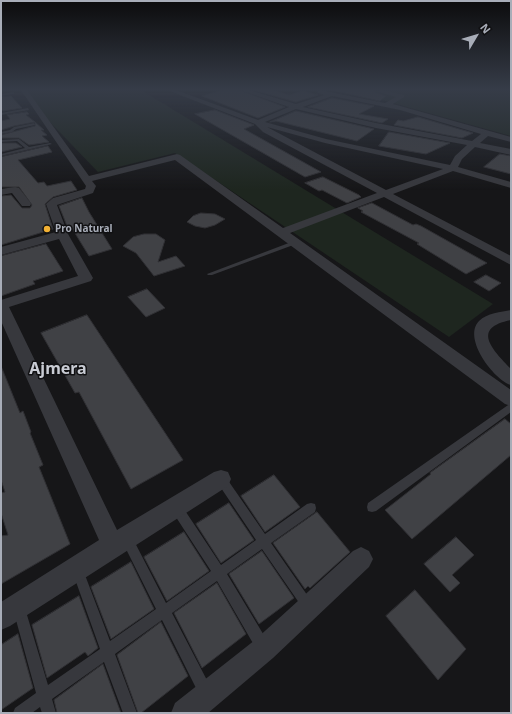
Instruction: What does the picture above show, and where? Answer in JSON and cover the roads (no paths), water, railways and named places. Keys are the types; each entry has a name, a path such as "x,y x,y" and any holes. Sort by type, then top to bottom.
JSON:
{"street":[{"path":"48,123 92,186 91,190 52,202 62,234 86,278 1,305 120,541"},
{"path":"259,123 266,130 511,261"},
{"path":"263,123 348,146 483,175 511,184"},
{"path":"365,123 511,152"},
{"path":"453,123 511,140"},
{"path":"280,233 453,168 458,158 486,133"},
{"path":"87,179 177,157 511,399"},
{"path":"1,192 14,190 26,204"},
{"path":"1,251 62,234"},
{"path":"511,315 494,318 482,324 479,333 483,346 511,379"},
{"path":"12,619 120,541 221,479"},
{"path":"184,713 264,649 310,608 361,559"}],"lane":[{"path":"1,133 34,124"},
{"path":"1,141 18,140 28,149"},
{"path":"1,155 50,144"},
{"path":"210,274 294,243"},
{"path":"372,507 511,407"},
{"path":"221,479 310,608"},
{"path":"176,507 219,573 264,649"},
{"path":"20,713 311,508"},
{"path":"120,541 165,611 207,695"},
{"path":"81,579 130,713"},
{"path":"12,619 44,696 49,713"}],"place":[{"name":"Pro Natural","path":"47,229"}],"district":[{"name":"Ajmera","path":"58,369"}]}
